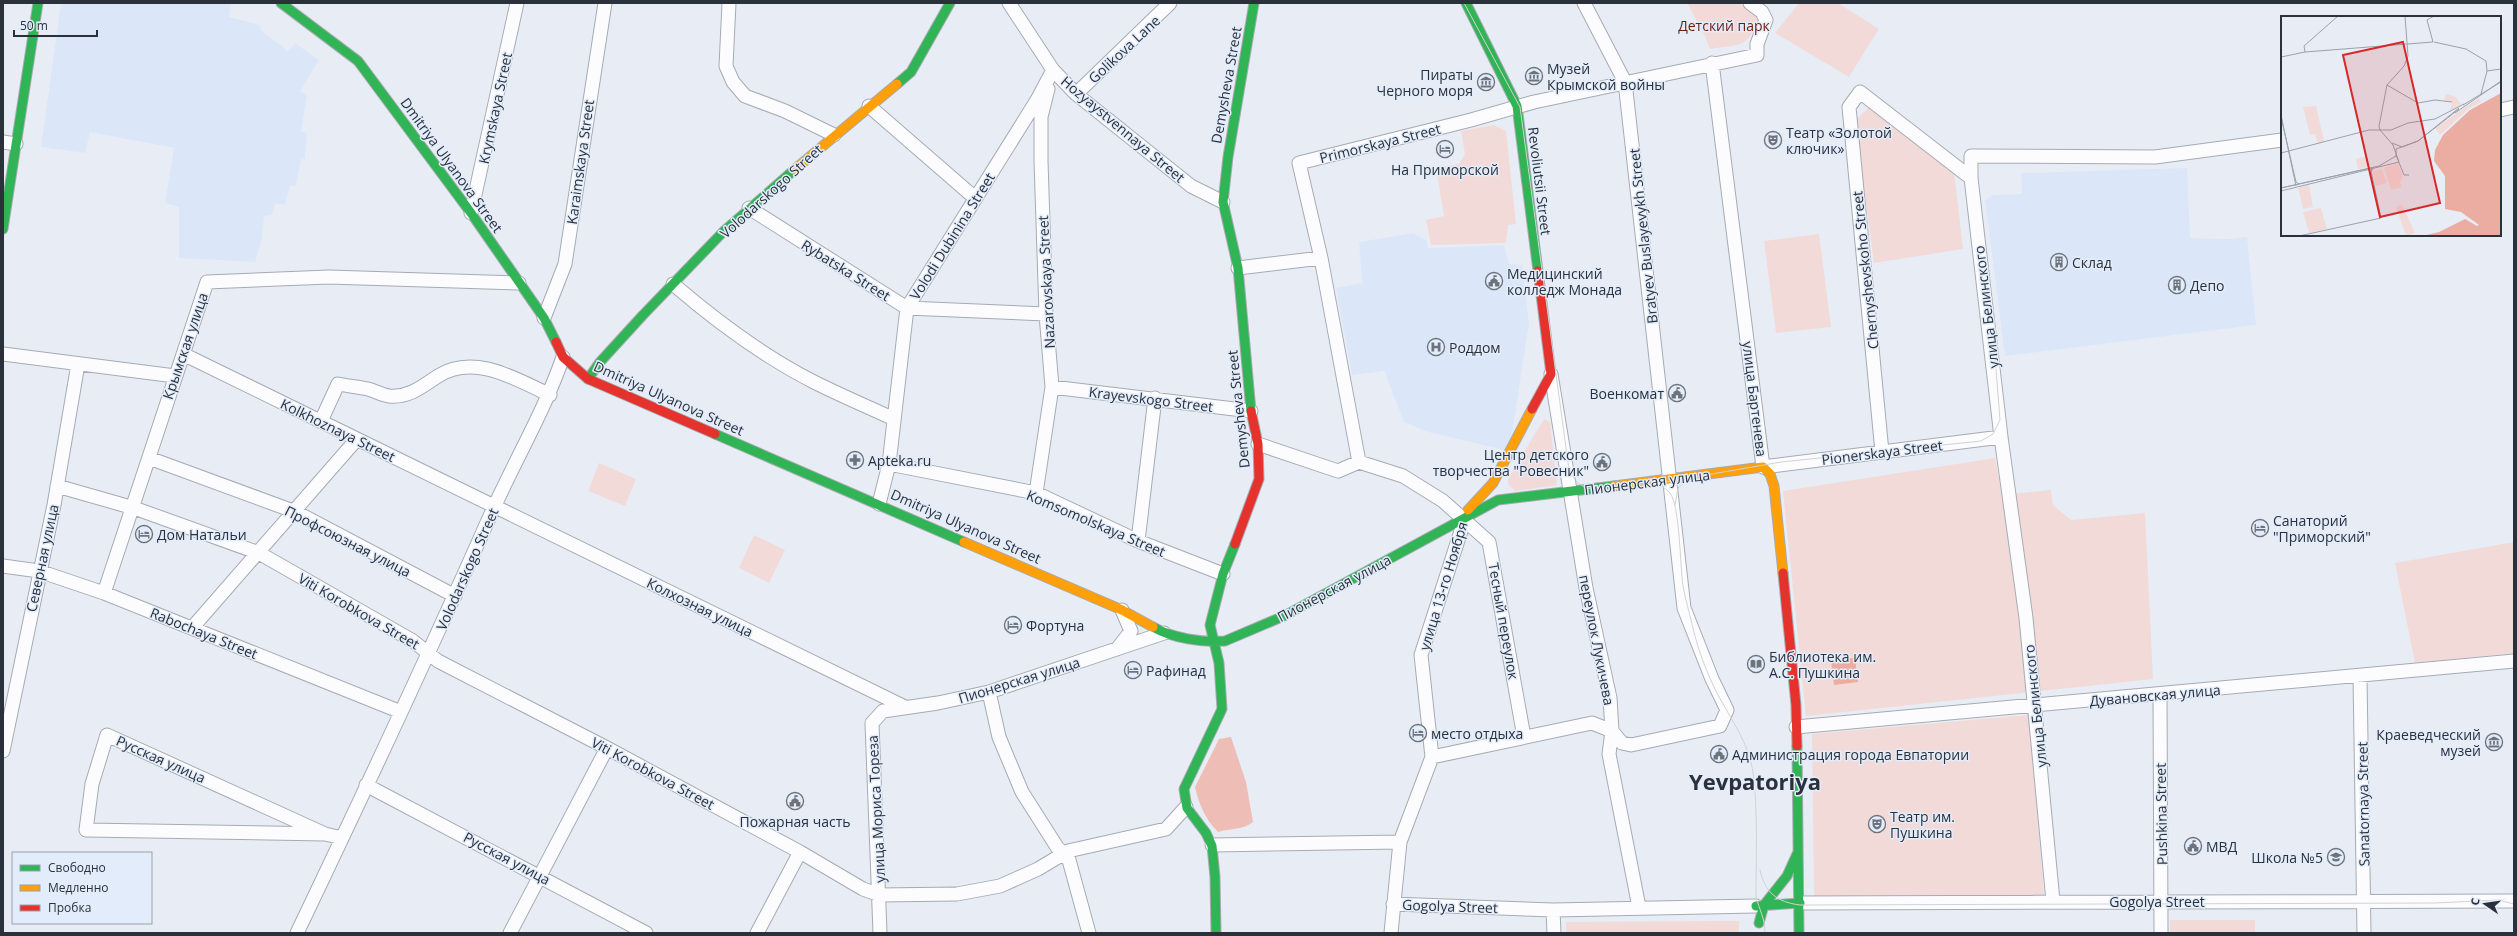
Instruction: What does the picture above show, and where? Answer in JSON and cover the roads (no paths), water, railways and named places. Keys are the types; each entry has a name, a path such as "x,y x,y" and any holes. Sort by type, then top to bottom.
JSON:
{"street":[{"path":"3,229 38,3"},
{"name":"Dmitriya Ulyanova Street","path":"281,3 358,61 471,213 518,283 544,318 563,357 588,379 1122,610 1164,633"},
{"name":"Krymskaya Street","path":"471,213 517,3"},
{"name":"Karaimskaya Street","path":"544,318 565,264 605,3"},
{"path":"729,3 726,66 733,82 745,96 785,111 834,135"},
{"name":"Volodarskogo Street","path":"588,379 611,350 723,232 834,135 911,72 950,3"},
{"name":"Hozyaystvennaya Street","path":"1009,3 1053,70 1076,94 1191,186 1223,202"},
{"name":"Golikova Lane","path":"1076,94 1170,3"},
{"name":"Demysheva Street","path":"1186,807 1184,789 1222,709 1220,663 1210,625 1223,574 1254,497 1259,479 1258,444 1251,411 1238,268 1223,202 1228,157 1254,3"},
{"name":"Revoliutsii Street","path":"1466,3 1501,70 1517,106 1552,374"},
{"name":"Bratyev Buslayevykh Street","path":"1584,3 1626,82 1684,608 1712,679 1727,710 1724,721 1720,726 1631,745 1622,743 1612,731"},
{"name":"Primorskaya Street","path":"1359,462 1321,258 1299,163 1471,120 1517,106 1712,63 1757,55 1757,44 1766,20 1762,12 1750,3"},
{"name":"улица Бартенева","path":"1712,63 1763,467 1770,474 1774,486 1794,674 1800,902 1799,933"},
{"name":"Volodi Dubinina Street","path":"890,464 907,308 1037,100 1053,70"},
{"name":"Nazarovskaya Street","path":"1036,493 1052,387 1046,314 1041,117 1053,70"},
{"name":"Chernyshevskoho Street","path":"1882,452 1849,107 1860,92 1897,118 1971,178"},
{"path":"869,106 975,198"},
{"path":"2501,110 2514,107"},
{"name":"улица Белинского","path":"2053,902 2035,706 2012,510 2000,437 1971,178 1972,156 2156,157 2281,140"},
{"path":"3,142 16,144"},
{"name":"Rybatska Street","path":"749,208 907,308 1046,314"},
{"path":"1238,268 1321,258"},
{"name":"Крымская улица","path":"104,592 134,508 175,376 207,282 329,277 518,283"},
{"path":"674,284 715,318 755,346 813,381 894,419"},
{"path":"3,354 175,376"},
{"name":"Kolkhoznaya Street","path":"183,354 494,507"},
{"name":"Volodarskogo Street","path":"297,933 400,712 430,653 494,507 550,395 563,357"},
{"name":"Северная улица","path":"3,751 57,486 78,364"},
{"path":"320,421 338,384 368,389 389,396 415,392 452,368 486,368 550,395"},
{"name":"улица 13-го Ноября","path":"1400,842 1432,756 1421,655 1461,531 1462,517 1493,483 1552,374"},
{"name":"переулок Лукичева","path":"1552,374 1569,491 1574,505 1586,588 1610,698 1612,731 1609,754 1639,908"},
{"name":"Krayevskogo Street","path":"1052,387 1156,398 1251,411"},
{"path":"1138,541 1156,398"},
{"name":"Pionerskaya Street","path":"1763,467 2000,437"},
{"path":"192,628 296,512 357,439"},
{"path":"1258,444 1338,471 1359,462 1403,476 1443,501 1462,517"},
{"name":"Профсоюзная улица","path":"149,458 296,512 455,596"},
{"path":"879,504 890,464"},
{"name":"Komsomolskaya Street","path":"890,464 1036,493 1138,541 1223,574"},
{"name":"Пионерская улица","path":"905,707 938,703 989,692 1164,633 1215,642 1225,641 1284,616 1462,517 1498,500 1763,467"},
{"path":"1493,483 1498,500"},
{"name":"Viti Korobkova Street","path":"57,486 134,508 259,553 414,641 438,661 607,748 800,852 863,889 880,895 956,894 1000,886 1038,869 1064,854 1166,828 1186,807"},
{"name":"Колхозная улица","path":"494,507 905,707"},
{"name":"Тесный переулок","path":"1462,517 1489,542 1524,736"},
{"name":"Rabochaya Street","path":"3,566 39,571 104,592 400,712"},
{"path":"1116,650 1131,631 1122,610"},
{"name":"Дувановская улица","path":"1796,727 2514,661"},
{"name":"Sanatornaya Street","path":"2360,676 2364,933"},
{"path":"989,692 999,737 1012,772 1042,825 1069,860 1089,933"},
{"name":"Pushkina Street","path":"2160,694 2162,933"},
{"name":"улица Мориса Тореза","path":"880,933 880,895 872,723 883,711 905,707"},
{"path":"1432,756 1592,723 1612,731"},
{"name":"Русская улица","path":"326,834 86,830 92,784 107,735 326,834 342,838"},
{"path":"510,933 607,748"},
{"name":"Русская улица","path":"366,785 646,933"},
{"path":"1186,807 1212,844 1216,933"},
{"path":"1212,844 1400,842"},
{"name":"Gogolya Street","path":"1400,842 1393,904 1554,910 1760,906"},
{"path":"757,933 800,852"},
{"path":"1759,933 1760,906 1787,876 1798,852"},
{"name":"Gogolya Street","path":"1800,902 2364,900 2514,901"},
{"path":"1760,906 1800,902"},
{"path":"1391,933 1393,904"},
{"path":"1554,910 1554,933"}],"tram line":[{"path":"1464,3 1520,107 1569,470 1578,483 1590,489 1603,490 1647,484 1660,486 1670,493 1673,500 1678,523 1683,586 1697,642 1710,678 1744,742 1751,762 1756,802 1756,896 1763,918 1765,933"},
{"path":"1654,484 1781,462 1981,441 1993,434 2000,420 1996,369"},
{"path":"1675,505 1678,488 1689,479"},
{"path":"1760,870 1765,885 1773,895 1785,902 1800,905 2435,903 2498,900 2514,904"}],"place":[{"name":"Музей Крымской войны","path":"1534,76"},
{"name":"Пираты Черного моря","path":"1486,82"},
{"name":"Театр «Золотой ключик»","path":"1773,140"},
{"name":"На Приморской","path":"1445,149"},
{"name":"Склад","path":"2059,262"},
{"name":"Медицинский колледж Монада","path":"1494,281"},
{"name":"Депо","path":"2177,285"},
{"name":"Роддом","path":"1436,347"},
{"name":"Военкомат","path":"1677,393"},
{"name":"Apteka.ru","path":"855,460"},
{"name":"Центр детского творчества \"Ровесник\"","path":"1602,462"},
{"name":"Санаторий \"Приморский\"","path":"2260,528"},
{"name":"Дом Натальи","path":"144,534"},
{"name":"Фортуна","path":"1013,625"},
{"name":"Библиотека им. А.С. Пушкина","path":"1756,664"},
{"name":"Рафинад","path":"1133,670"},
{"name":"место отдыха","path":"1418,733"},
{"name":"Краеведческий музей","path":"2494,742"},
{"name":"Администрация города Евпатории","path":"1719,754"},
{"name":"Пожарная часть","path":"795,801"},
{"name":"Театр им. Пушкина","path":"1877,824"},
{"name":"МВД","path":"2193,846"},
{"name":"Школа №5","path":"2336,857"}],"district":[{"name":"Yevpatoriya","path":"1755,781"}],"park label":[{"name":"Детский парк","path":"1724,25"}]}
